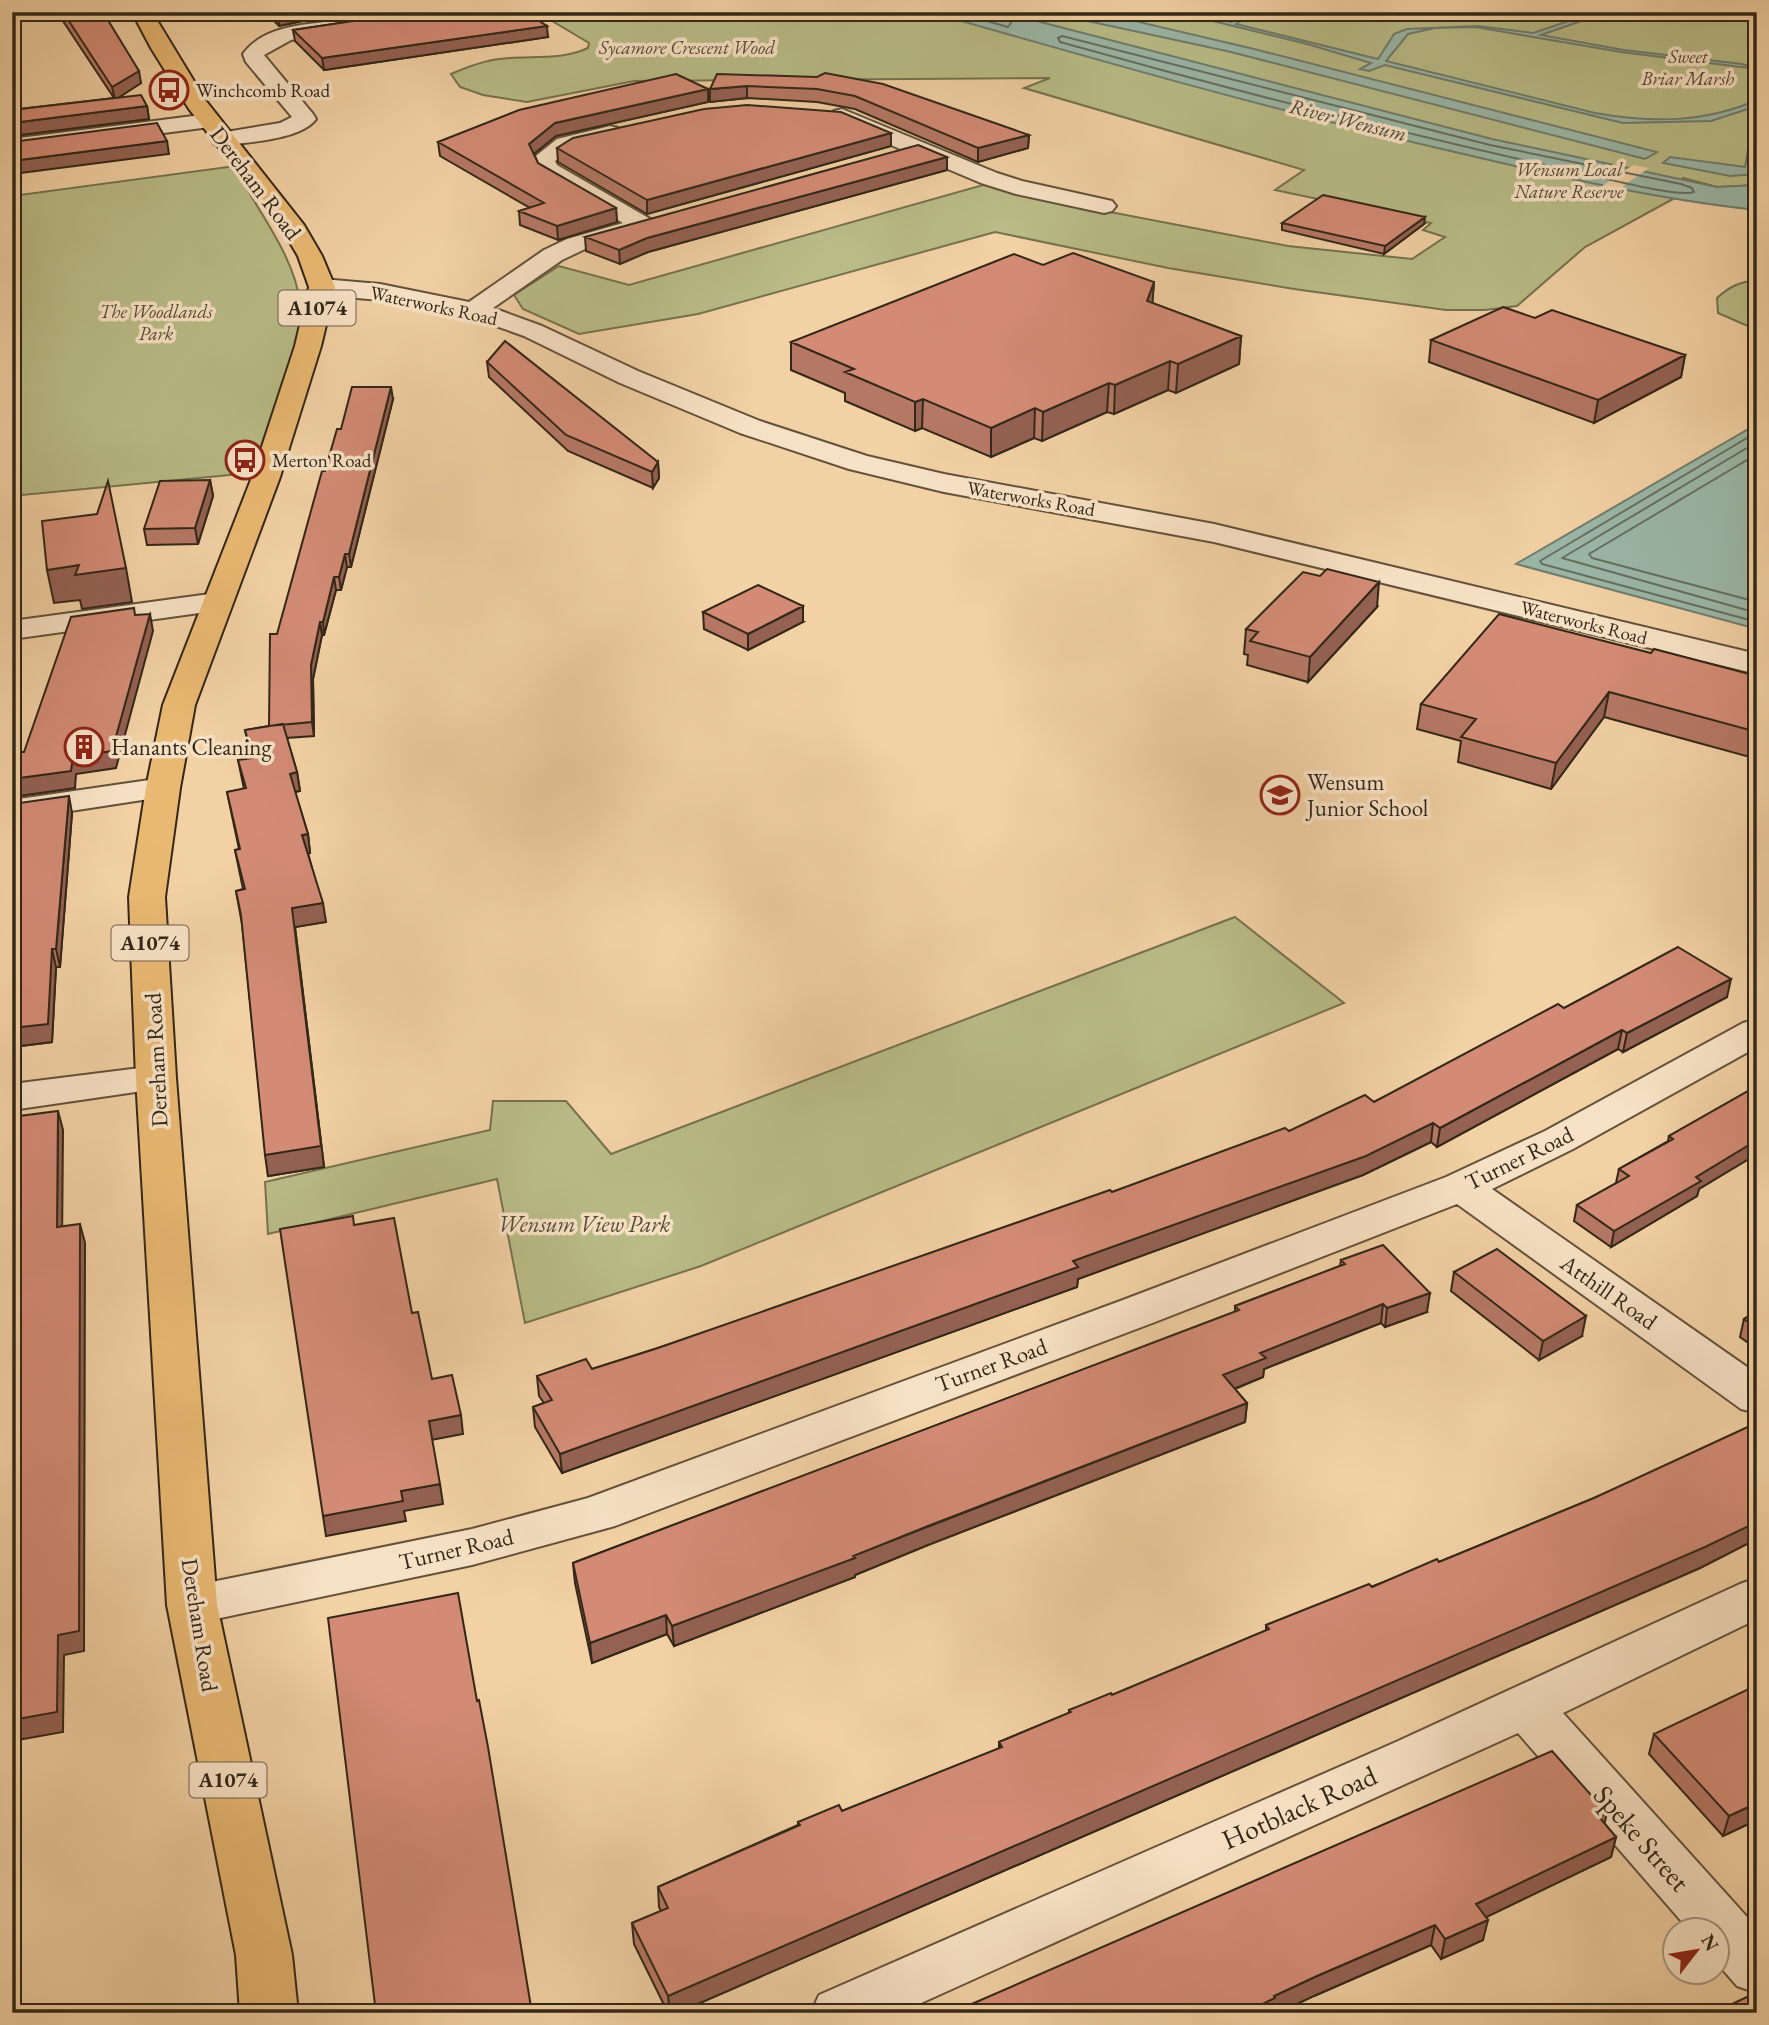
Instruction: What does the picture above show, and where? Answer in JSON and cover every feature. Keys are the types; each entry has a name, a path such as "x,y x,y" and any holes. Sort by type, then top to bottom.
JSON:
{"main road":[{"name":"Dereham Road","path":"142,12 161,48 216,130 292,225 310,256 322,287 308,346 266,477 182,697 163,788 147,897 156,1078 192,1605 264,1955 269,2013"}],"street":[{"path":"12,146 216,130 286,129 305,119 256,62 253,54 262,44 294,33 367,23"},
{"path":"817,112 846,117 989,178 1092,199"},
{"path":"632,128 565,144 543,159 548,169 644,225"},
{"path":"890,157 921,148"},
{"path":"474,310 553,255 589,240 668,218"},
{"name":"Waterworks Road","path":"322,287 380,292 474,310 522,327 629,377 750,428 859,463 944,483 1214,533 1757,664"},
{"path":"12,630 217,602"},
{"path":"12,810 163,788"},
{"name":"Turner Road","path":"192,1605 472,1547 598,1513 1139,1311 1461,1187 1559,1140 1757,1031"},
{"path":"12,1097 156,1078"},
{"name":"Atthill Road","path":"1461,1187 1757,1396"},
{"name":"Hotblack Road","path":"839,2013 1058,1913 1527,1708 1757,1597"},
{"name":"Speke Street","path":"1527,1708 1757,1968"}],"green space":[{"name":"Wensum Local Nature Reserve","path":"537,12 1757,12 1757,185 1717,187 1683,178 1673,199 1585,247 1517,306 1485,310 1446,310 1294,289 1168,268 995,232 698,314 579,334 523,309 514,295 559,266 629,285 990,183 1110,212 1288,246 1412,259 1445,237 1423,230 1431,223 1275,190 1304,170 1024,88 1050,78 634,81 527,102 483,95 460,87 451,74 481,63 499,59 567,55 588,48 589,43"},
{"name":"The Woodlands Park","path":"235,166 283,250 295,280 300,304 300,328 292,378 260,472 12,496 12,196"},
{"path":"1757,280 1757,330 1718,313 1717,298 1736,285"},
{"name":"Wensum View Park","path":"1235,917 1344,1003 701,1266 525,1323 497,1179 268,1234 265,1182 490,1130 493,1101 566,1101 611,1154"}],"water":[{"name":"River Wensum","path":"930,12 1002,12 1492,139 1717,187 1757,185 1757,210 1600,185 1381,135"},
{"path":"1046,12 1101,13 1254,49 1657,152 1645,159 1231,52"},
{"path":"1176,12 1189,12 1231,22 1256,12 1236,24 1378,59 1394,34 1407,29 1478,26 1533,33 1596,12 1607,12 1541,35 1624,50 1742,64 1757,69 1621,52 1475,27 1435,28 1408,34 1386,61 1616,116 1677,119 1717,113 1757,100 1757,106 1711,121 1623,123 1385,65 1369,71 1360,69 1371,63 1307,44"},
{"path":"1757,134 1757,174 1730,176 1663,163 1670,157 1745,167 1748,150"},
{"path":"1757,424 1757,629 1516,564"}],"pier":[{"path":"1633,165 1649,168 1616,191 1599,188"}],"building":[{"path":"63,12 103,12 139,71 112,87"},
{"path":"378,12 525,12 547,26 322,58 293,30 373,18"},
{"path":"825,73 883,84 1029,135 978,148 855,96 817,89 747,86 710,89 717,74 817,77"},
{"path":"676,74 708,89 555,123 529,144 538,163 616,208 557,226 519,211 544,203 438,142 519,110"},
{"path":"141,95 147,106 12,123 12,110"},
{"path":"747,105 841,112 891,133 647,200 557,148 573,138 704,109"},
{"path":"157,123 167,141 12,161 12,142"},
{"path":"918,145 947,157 647,238 619,250 585,237"},
{"path":"1323,195 1425,217 1385,246 1282,223"},
{"path":"1073,253 1154,282 1147,301 1241,336 1178,364 1170,361 1115,385 1109,383 1043,412 1035,408 991,428 923,399 915,402 845,372 854,369 791,342 1014,254 1043,265"},
{"path":"1503,307 1535,318 1552,310 1685,355 1598,400 1431,340"},
{"path":"505,341 658,462 652,472 566,435 487,362"},
{"path":"352,387 391,387 349,554 345,554 339,577 334,577 323,622 320,622 311,665 312,722 269,726 270,634 277,634 322,471 325,471 337,429 341,429"},
{"path":"210,480 195,528 144,529 160,481"},
{"path":"108,481 126,568 75,575 79,565 47,570 42,521 97,514"},
{"path":"1327,569 1379,582 1310,657 1250,641 1258,632 1246,629 1303,572 1320,576"},
{"path":"758,585 803,606 748,634 703,612"},
{"path":"134,608 135,615 150,614 112,751 73,757 71,771 12,779 12,752 24,752 71,617"},
{"path":"1499,614 1651,653 1654,649 1757,676 1757,732 1609,692 1556,763 1461,737 1476,719 1421,704"},
{"path":"283,724 297,772 290,774 308,834 302,835 323,903 292,908 321,1146 265,1155 241,915 236,891 245,889 235,850 240,849 227,792 246,788 238,760 253,758 245,730"},
{"path":"69,796 56,949 52,949 48,1024 12,1028 12,804"},
{"path":"1678,947 1731,979 1627,1033 1622,1030 1440,1128 1433,1123 1366,1156 1073,1261 1078,1267 560,1454 533,1407 552,1400 537,1376 586,1359 592,1369 658,1348 1110,1190 1112,1192 1285,1128 1289,1131 1365,1095 1374,1102 1558,1004 1564,1008"},
{"path":"1757,1086 1757,1140 1696,1177 1701,1181 1614,1231 1577,1205 1629,1176 1619,1169 1673,1139 1669,1136"},
{"path":"58,1111 57,1227 80,1224 79,1631 58,1635 57,1712 12,1720 12,1117"},
{"path":"353,1216 354,1225 394,1218 412,1313 418,1312 432,1379 452,1375 461,1415 429,1421 440,1484 401,1491 403,1501 323,1516 280,1229"},
{"path":"1383,1245 1430,1293 1387,1308 1383,1304 1260,1353 1266,1358 1223,1375 1247,1403 928,1526 853,1556 855,1558 672,1626 666,1615 590,1643 573,1563 1239,1310 1235,1306 1345,1264 1341,1260"},
{"path":"1497,1249 1586,1316 1543,1341 1454,1272"},
{"path":"1757,1311 1757,1328 1744,1319"},
{"path":"1752,1425 1757,1429 1757,1522 1705,1547 668,1996 632,1923 668,1908 658,1887 800,1825 798,1822 839,1805 842,1811 1002,1747 999,1742 1071,1712 1069,1710 1111,1693 1112,1695 1269,1629 1266,1625 1369,1584 1372,1587 1437,1559 1439,1562 1594,1498"},
{"path":"458,1593 488,1747 532,2013 376,2013 328,1618"},
{"path":"1757,1685 1757,1803 1729,1816 1654,1734"},
{"path":"1552,1751 1607,1813 1599,1817 1616,1837 1476,1904 1488,1920 1445,1939 1435,1925 1317,1976 1244,2013 951,2013"},
{"path":"1749,1996 1757,2005 1757,2013 1718,2013 1717,2011"}],"place":[{"name":"Winchcomb Road","path":"169,90"},
{"name":"Merton Road","path":"245,460"},
{"name":"Hanants Cleaning","path":"84,747"},
{"name":"Wensum Junior School","path":"1280,795"}],"park label":[{"name":"Sycamore Crescent Wood","path":"687,47"},
{"name":"Sweet Briar Marsh","path":"1688,67"}]}
